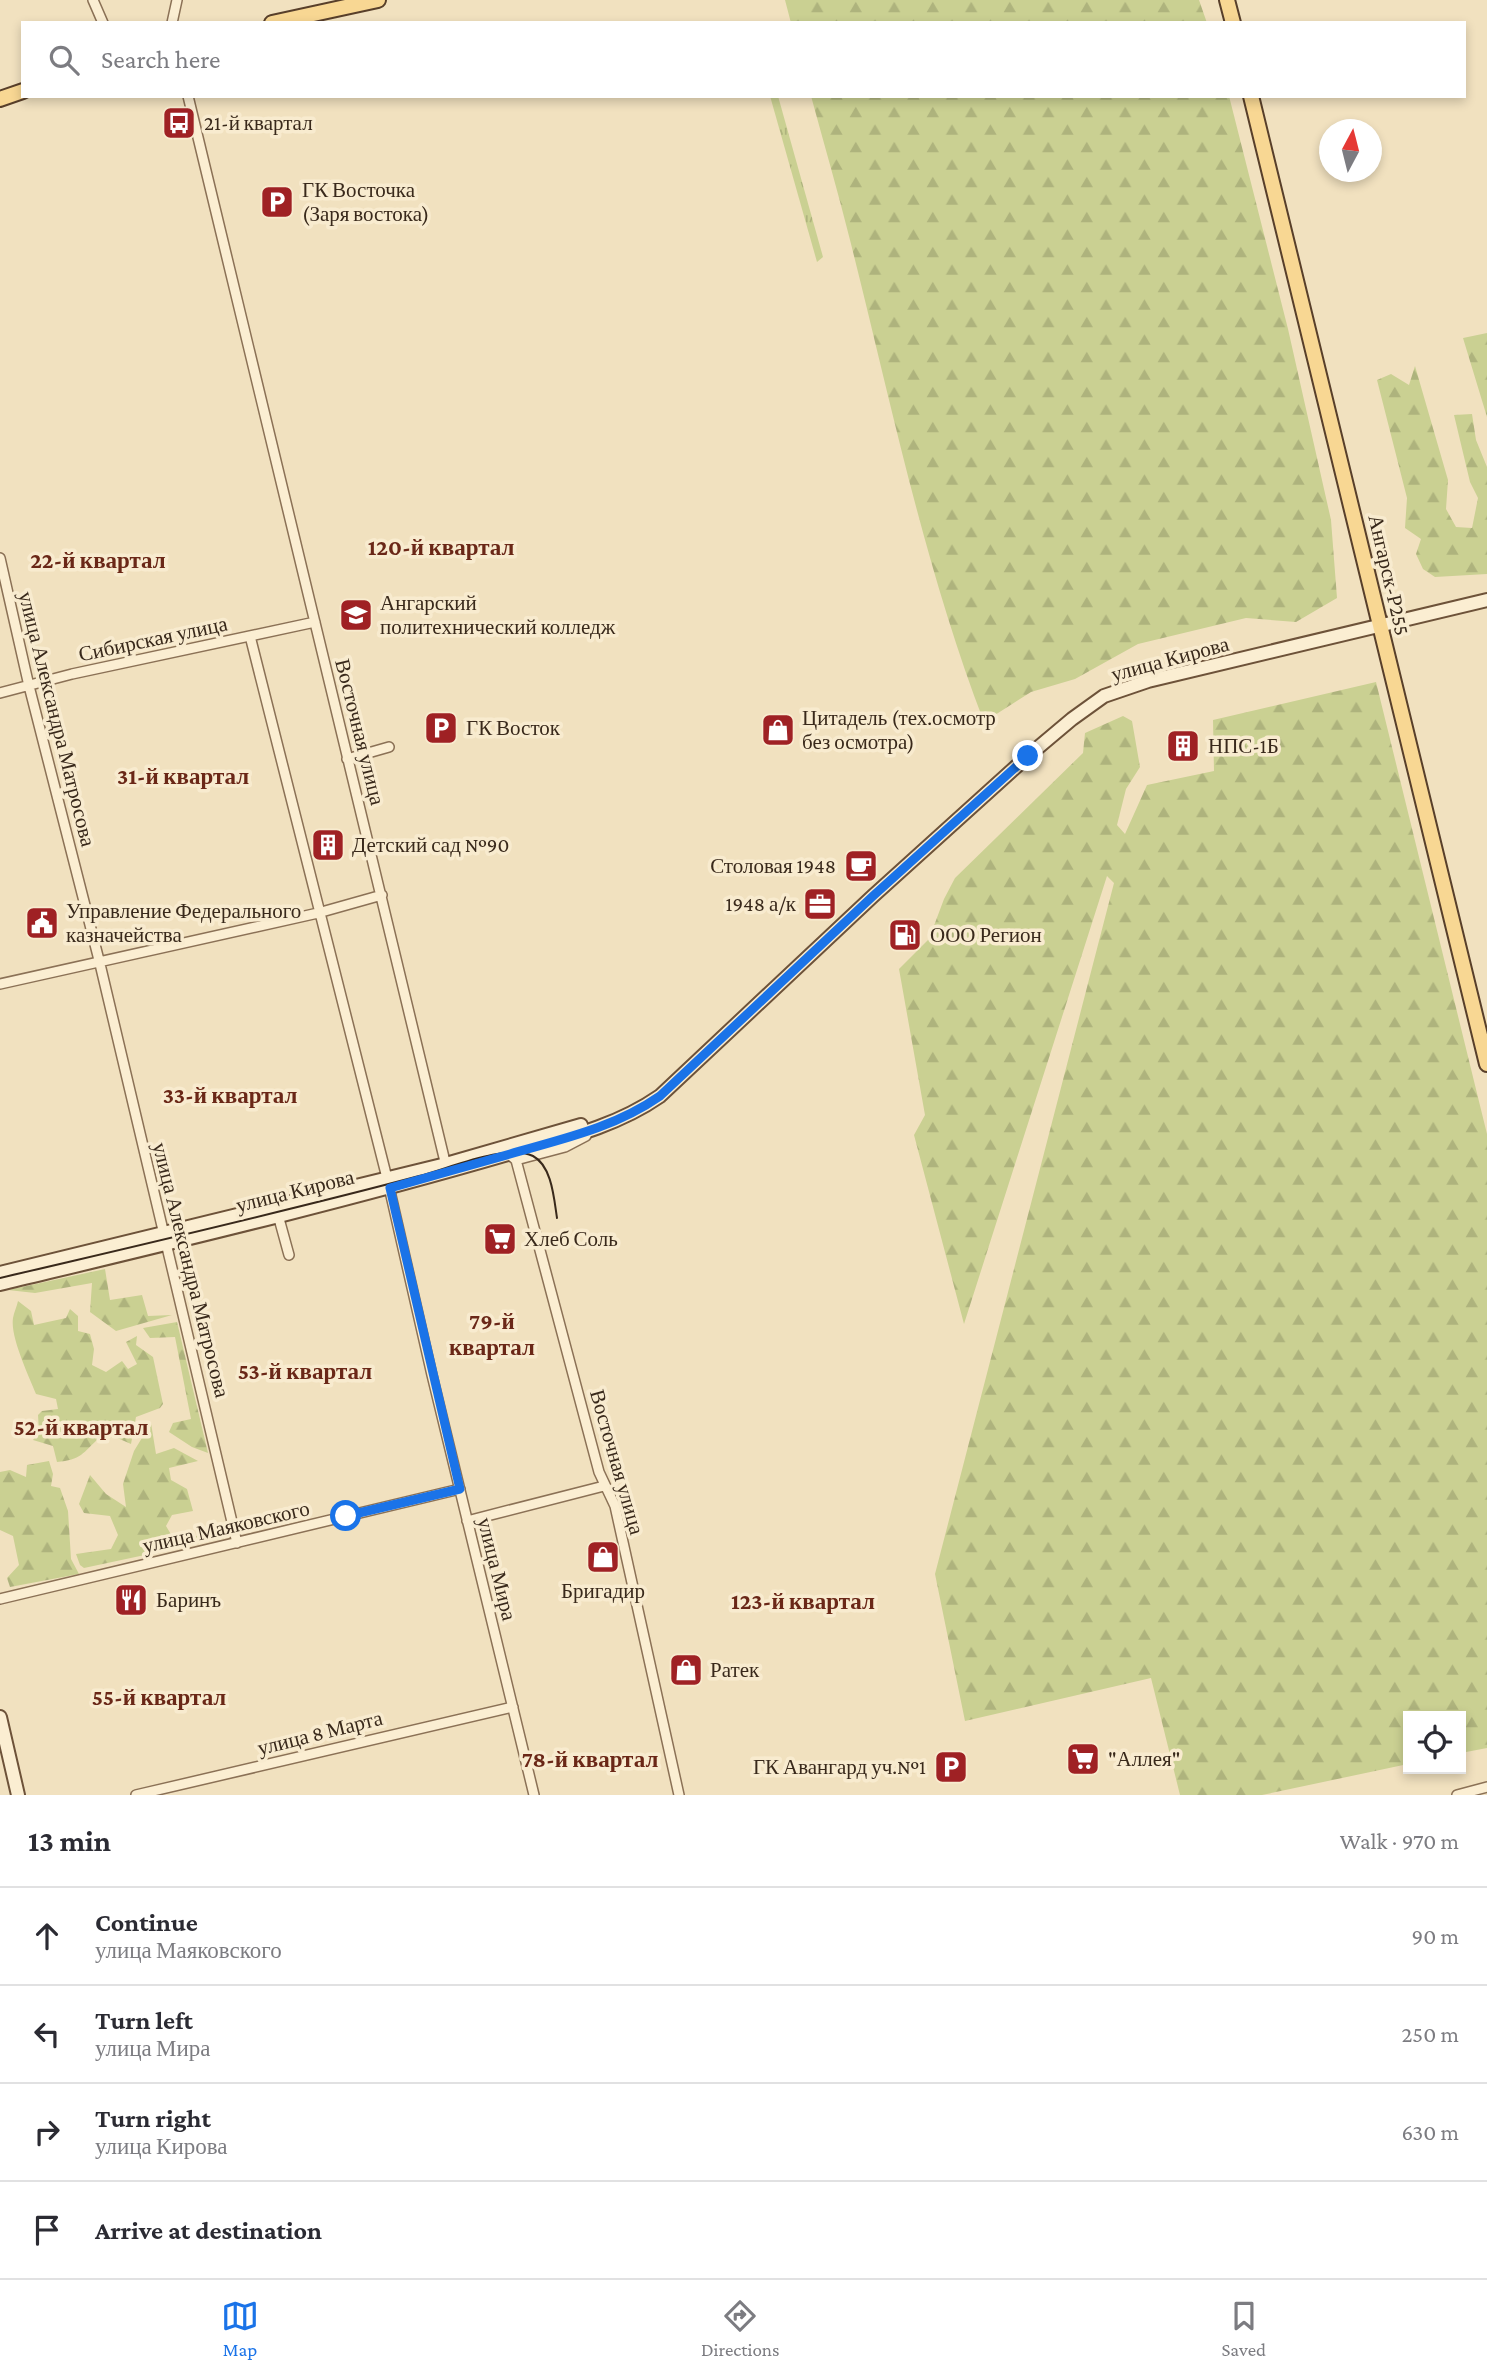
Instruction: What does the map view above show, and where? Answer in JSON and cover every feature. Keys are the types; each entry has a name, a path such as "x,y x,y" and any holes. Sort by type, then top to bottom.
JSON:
{"main road":[{"path":"281,21 378,0"},
{"path":"1227,0 1232,21"},
{"path":"0,99 21,92"},
{"name":"Ангарск-Р255","path":"1252,98 1487,1064"}],"street":[{"path":"93,0 102,21"},
{"path":"172,21 177,0"},
{"name":"Восточная улица","path":"188,98 447,1168"},
{"name":"улица Александра Матросова","path":"0,558 222,1471 237,1543"},
{"name":"улица Кирова","path":"0,1284 164,1238 508,1154 603,1127 636,1113 660,1096 873,896 1028,756 1104,696 1148,681 1487,600"},
{"name":"Сибирская улица","path":"0,693 315,622"},
{"name":"улица Мира","path":"250,636 388,1183 534,1795"},
{"path":"347,759 389,747"},
{"path":"0,984 100,964 318,913 382,895"},
{"name":"улица Кирова","path":"508,1154 592,1122 636,1113"},
{"name":"Восточная улица","path":"508,1154 604,1486 615,1506 679,1795"},
{"name":"улица Кирова","path":"0,1273 278,1215 388,1183"},
{"path":"278,1215 289,1255"},
{"path":"467,1521 604,1486"},
{"name":"улица Маяковского","path":"0,1599 460,1489"},
{"name":"улица 8 Марта","path":"136,1795 513,1706"},
{"path":"0,1717 18,1795"},
{"path":"1457,1795 1487,1787"}],"green space":[{"path":"785,0 1199,0 1206,21 790,21"},
{"path":"771,98 779,98 823,257 817,262"},
{"path":"812,98 1230,98 1288,329 1331,520 1337,598 1296,622 1246,618 1138,644 1075,679 1031,692 984,722 926,544"},
{"path":"1487,333 1487,417 1463,338"},
{"path":"1415,366 1448,480 1446,509 1456,527 1472,528 1478,498 1470,482 1454,415 1472,414 1476,440 1487,467 1487,574 1435,577 1423,569 1416,554 1421,539 1405,528 1407,498 1377,380 1391,374 1409,385"},
{"path":"1376,682 1487,1134 1487,1748 1466,1752 1466,1711 1403,1711 1403,1765 1262,1795 1180,1795 1151,1678 965,1721 935,1574 1114,883 1107,876 964,1324 914,1135 925,1115 899,969 929,939 955,878 1083,753 1085,733 1123,716 1132,721 1140,767 1126,789 1117,825 1125,834 1147,785 1214,771 1213,720"},
{"path":"105,1269 110,1300 142,1295 148,1316 172,1315 116,1331 90,1312 92,1283 35,1293 8,1290"},
{"path":"18,1301 31,1311 34,1325 66,1318 70,1309 78,1316 78,1331 90,1334 94,1349 92,1365 106,1372 122,1361 128,1369 137,1364 126,1342 137,1336 136,1345 153,1357 163,1404 160,1408 136,1417 131,1444 115,1437 99,1438 77,1457 57,1462 53,1446 33,1440 39,1431 38,1415 42,1411 58,1409 56,1399 36,1394 21,1356 13,1326"},
{"path":"177,1322 208,1453 192,1447 169,1432 173,1423 191,1419 175,1337 150,1338 143,1328"},
{"path":"151,1423 156,1454 174,1448 198,1461 169,1468 171,1480 187,1489 193,1511 172,1515 166,1526 175,1541 225,1529 229,1537 84,1568 76,1554 111,1549 118,1535 110,1516 84,1513 79,1504 90,1475 106,1494 126,1507 123,1484 134,1451"},
{"path":"49,1461 53,1474 51,1486 60,1488 68,1511 71,1559 79,1574 10,1587 7,1578 19,1565 13,1536 0,1530 0,1472 10,1470 26,1477 27,1465"}],"tram line":[{"path":"0,1278 262,1216 419,1176 477,1158 508,1153 533,1156 544,1167 551,1184 557,1218"}],"place":[{"name":"21-й квартал","path":"179,123"},
{"name":"ГК Восточка (Заря востока)","path":"277,202"},
{"name":"Ангарский политехнический колледж","path":"356,615"},
{"name":"ГК Восток","path":"441,728"},
{"name":"Цитадель (тех.осмотр без осмотра)","path":"778,730"},
{"name":"НПС-1Б","path":"1183,746"},
{"name":"Детский сад №90","path":"328,845"},
{"name":"Столовая 1948","path":"861,866"},
{"name":"1948 а/к","path":"820,904"},
{"name":"Управление Федерального казначейства","path":"42,923"},
{"name":"ООО Регион","path":"905,935"},
{"name":"Хлеб Соль","path":"500,1239"},
{"name":"Бригадир","path":"603,1557"},
{"name":"Баринъ","path":"131,1600"},
{"name":"Ратек","path":"686,1670"},
{"name":"\"Аллея\"","path":"1083,1759"},
{"name":"ГК Авангард уч.№1","path":"951,1767"}],"district":[{"name":"120-й квартал","path":"441,547"},
{"name":"22-й квартал","path":"98,560"},
{"name":"31-й квартал","path":"183,776"},
{"name":"33-й квартал","path":"230,1095"},
{"name":"79-й квартал","path":"492,1334"},
{"name":"53-й квартал","path":"305,1371"},
{"name":"52-й квартал","path":"81,1427"},
{"name":"123-й квартал","path":"803,1601"},
{"name":"55-й квартал","path":"159,1697"},
{"name":"78-й квартал","path":"590,1759"}],"route":[{"path":"346,1516 460,1489 390,1188 559,1141 636,1113 660,1096 873,896 1028,756"}]}
